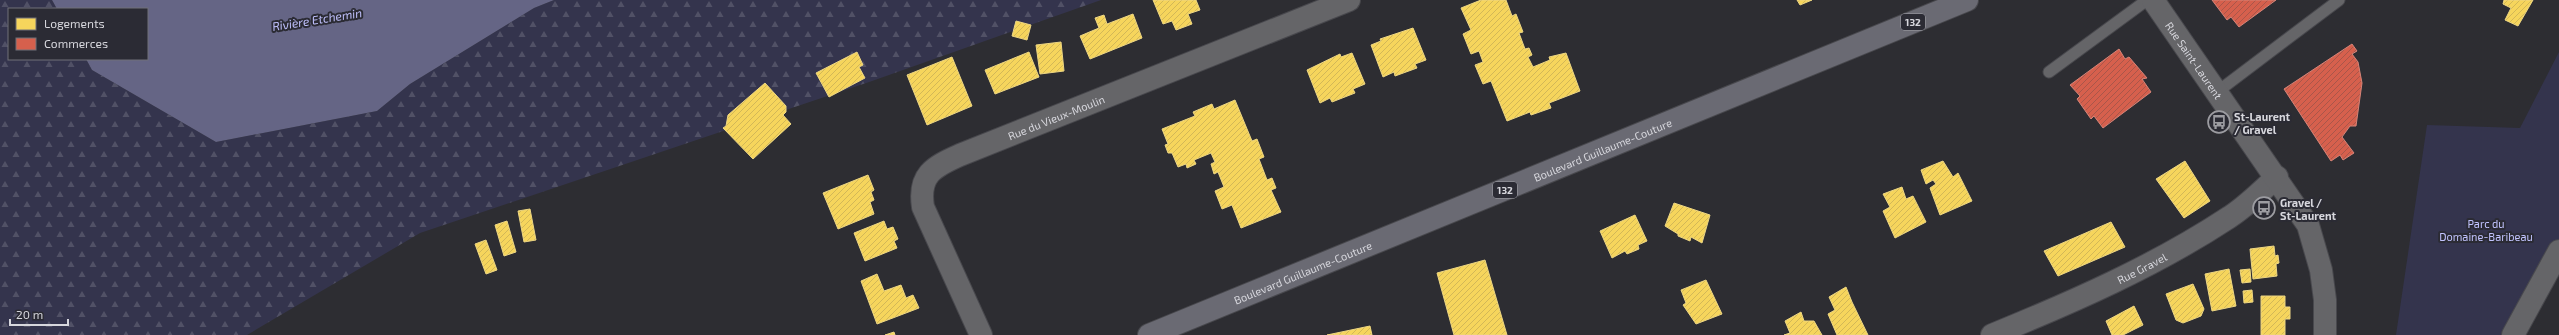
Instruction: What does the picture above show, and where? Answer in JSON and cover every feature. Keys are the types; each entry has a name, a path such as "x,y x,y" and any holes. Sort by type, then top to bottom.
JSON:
{"main road":[{"name":"Boulevard Guillaume-Couture","path":"1149,335 1967,0"}],"street":[{"name":"Rue du Vieux-Moulin","path":"981,335 923,207 921,193 927,175 941,163 960,155 1350,0"},
{"name":"Rue Saint-Laurent","path":"2153,0 2299,209 2315,242 2324,292 2325,335"},
{"name":"Rue Gravel","path":"1992,335 2074,301 2153,262 2229,218 2277,177"},
{"path":"2514,335 2559,251"}],"lane":[{"path":"2049,72 2146,0"},
{"path":"2217,92 2339,0"}],"green space":[{"path":"0,0 52,0 56,8 8,8 8,60 87,60 92,70 216,142 377,111 410,84 534,8 554,0 1101,0 872,81 420,233 247,335 0,335"},
{"name":"Parc du Domaine-Baribeau","path":"2559,52 2559,251 2513,335 2396,335 2427,125 2520,128"}],"water":[{"name":"Rivière Etchemin","path":"52,0 554,0 534,8 410,84 377,111 216,142 92,70 87,60 148,60 148,8 56,8"}],"building: Logements":[{"path":"1153,0 1196,0 1200,10 1188,14 1192,24 1176,30 1172,21 1163,24"},
{"path":"1481,0 1506,0 1512,16 1516,14 1523,32 1519,33 1525,49 1529,48 1532,55 1528,57 1533,67 1550,60 1549,57 1566,53 1580,91 1549,103 1551,108 1531,115 1530,112 1507,121 1491,81 1483,84 1475,65 1483,62 1479,51 1471,54 1463,34 1471,30 1461,8"},
{"path":"1797,0 1812,0 1800,5"},
{"path":"2504,0 2533,0 2518,26 2505,20 2511,8 2503,4"},
{"path":"1133,14 1142,38 1090,59 1080,36 1099,28 1095,18 1104,15 1107,24"},
{"path":"1016,21 1031,25 1027,40 1012,36"},
{"path":"1413,28 1426,60 1415,64 1417,68 1395,76 1394,72 1383,77 1371,45 1381,41 1380,39"},
{"path":"1061,42 1064,71 1040,74 1036,45"},
{"path":"857,52 863,65 859,67 865,78 829,97 816,73"},
{"path":"1029,52 1039,77 995,94 985,70"},
{"path":"1352,53 1365,84 1353,89 1355,93 1332,102 1330,98 1320,103 1307,70 1340,54 1341,57"},
{"path":"952,57 972,106 927,125 907,75"},
{"path":"765,83 786,106 786,112 783,115 791,124 753,159 723,128 726,126 728,115"},
{"path":"1235,100 1252,141 1257,139 1264,157 1259,159 1267,180 1272,178 1276,188 1271,190 1281,212 1241,228 1232,205 1222,209 1215,191 1224,187 1218,172 1214,174 1211,164 1215,162 1211,153 1194,160 1196,164 1187,168 1186,164 1178,167 1172,153 1168,153 1165,145 1168,144 1162,129 1195,116 1193,112 1212,104 1214,109"},
{"path":"1943,161 1953,177 1958,173 1972,201 1940,215 1930,188 1936,184 1933,180 1926,184 1921,170"},
{"path":"2185,161 2210,201 2184,218 2156,179"},
{"path":"868,175 874,190 871,192 874,200 870,202 874,214 838,229 823,193"},
{"path":"1902,187 1906,199 1913,196 1926,222 1895,238 1883,211 1890,207 1883,194"},
{"path":"1674,203 1710,215 1702,243 1691,237 1690,241 1678,236 1678,234 1665,226"},
{"path":"530,209 536,240 524,242 518,211"},
{"path":"1635,215 1647,241 1638,245 1639,249 1627,254 1625,251 1612,258 1600,231"},
{"path":"507,221 516,252 504,256 495,225"},
{"path":"884,221 887,229 893,227 898,239 894,241 897,248 865,261 854,233"},
{"path":"2111,222 2125,247 2058,276 2044,251"},
{"path":"486,240 497,270 486,274 475,244"},
{"path":"2274,246 2275,256 2278,255 2279,263 2276,264 2277,276 2253,279 2250,249"},
{"path":"1485,260 1507,335 1454,335 1437,273"},
{"path":"2229,269 2236,306 2212,311 2205,274"},
{"path":"2250,269 2251,282 2242,283 2240,270"},
{"path":"877,274 884,291 901,285 906,298 913,295 919,308 877,324 861,281"},
{"path":"1706,280 1722,314 1696,324 1683,305 1686,303 1681,290"},
{"path":"2193,284 2204,309 2201,316 2183,323 2176,320 2166,294"},
{"path":"1846,287 1868,335 1837,335 1828,314 1835,310 1829,297"},
{"path":"2252,290 2253,302 2244,303 2243,291"},
{"path":"2261,296 2285,296 2285,307 2290,307 2290,319 2285,319 2285,335 2261,335"},
{"path":"2134,306 2143,325 2123,335 2112,335 2106,321"},
{"path":"1801,312 1804,321 1814,321 1822,335 1784,335 1790,333 1785,321"},
{"path":"1370,326 1372,335 1327,335"},
{"path":"894,332 895,335 885,335"}],"building: Commerces":[{"path":"2212,0 2276,0 2239,27 2231,17 2227,20"},
{"path":"2352,44 2357,51 2352,54 2358,62 2362,83 2356,126 2350,126 2342,137 2354,153 2343,160 2340,155 2331,161 2284,89"},
{"path":"2119,49 2125,59 2129,57 2147,78 2142,79 2151,92 2103,128 2094,116 2091,119 2077,99 2080,96 2070,85"}],"place":[{"name":"St-Laurent / Gravel","path":"2219,122"},
{"name":"Gravel / St-Laurent","path":"2264,208"}]}
